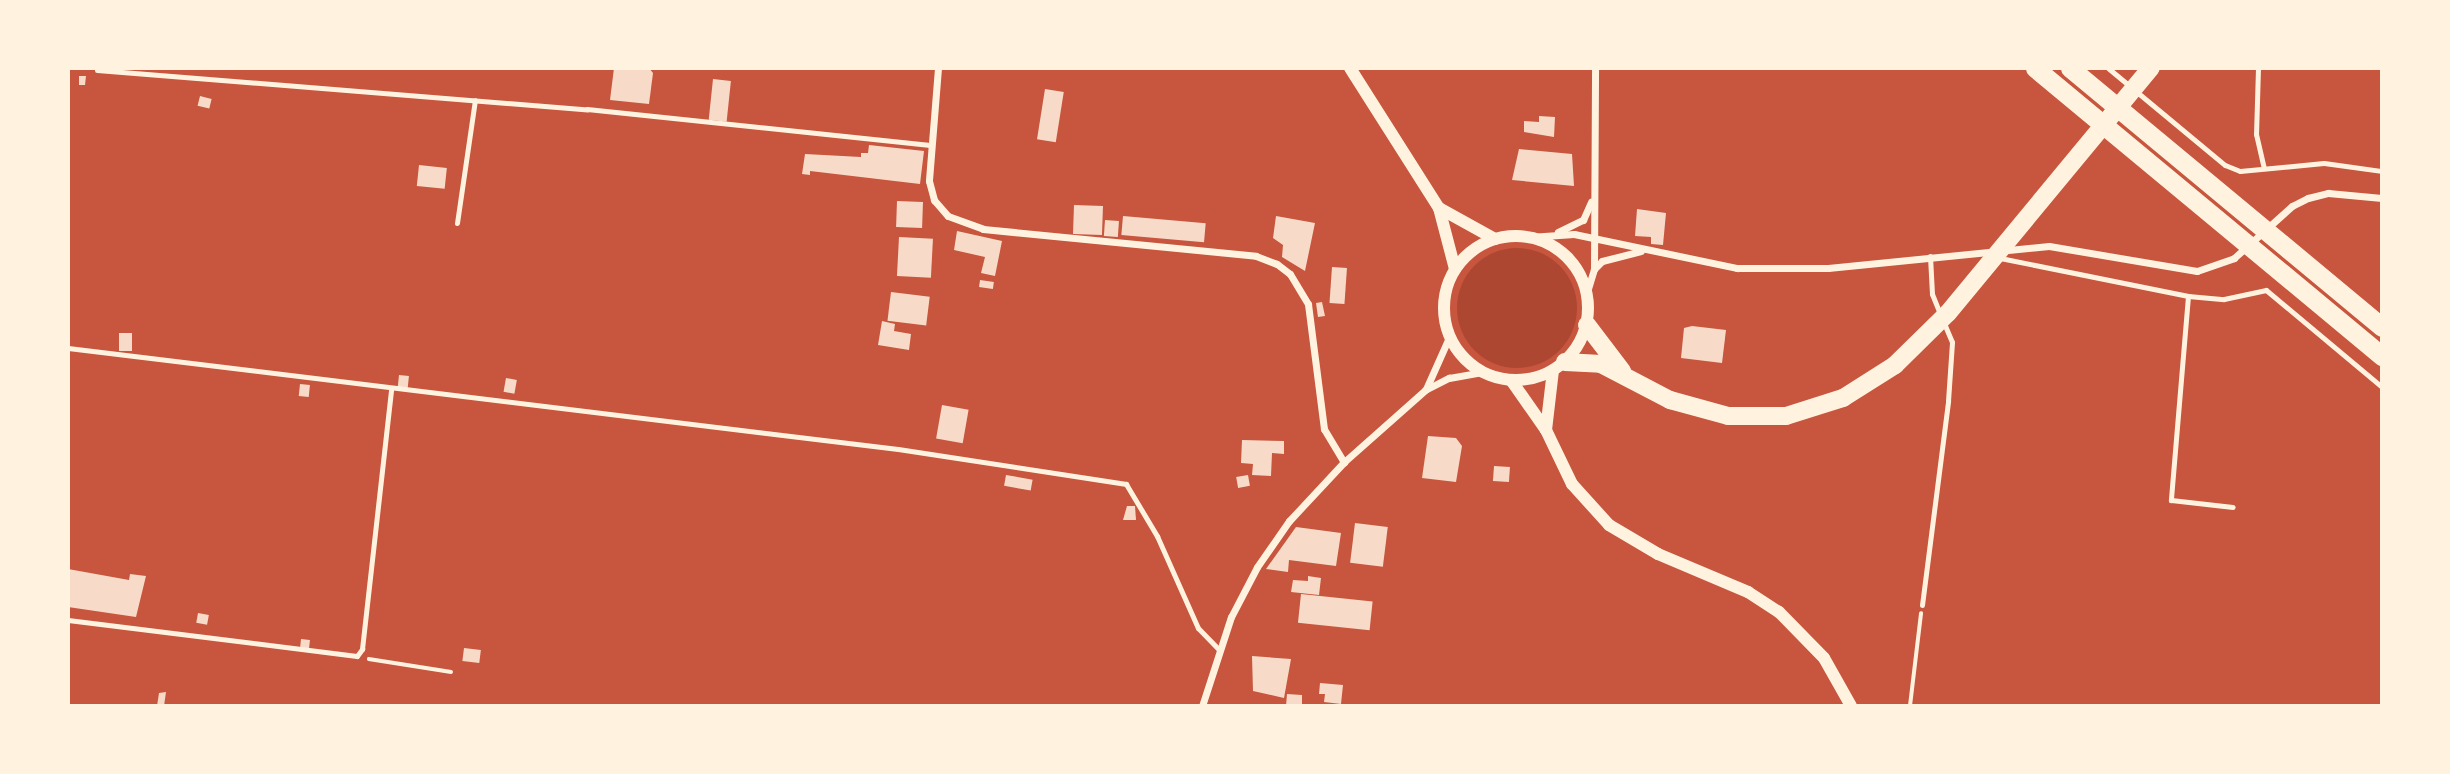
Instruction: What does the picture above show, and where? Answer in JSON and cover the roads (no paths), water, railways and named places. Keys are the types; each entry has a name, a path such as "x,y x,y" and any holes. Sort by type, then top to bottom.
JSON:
{"highway":[{"path":"2035,68 2382,356"},
{"path":"2070,68 2382,327"},
{"path":"1559,366 1601,364 1699,411 1753,418 1813,409 1843,398 1895,365 1955,305 2151,68"},
{"path":"1587,325 1626,377"}],"street":[{"path":"938,68 930,145 934,200 948,216 964,224 1052,238 1256,256 1277,264 1300,287 1308,304 1324,429 1344,462"},
{"path":"1350,68 1439,208 1455,269"},
{"path":"1546,430 1559,366 1587,325 1587,292 1594,269 1596,238 1592,201 1595,68"},
{"path":"1554,233 1596,238 1737,268 1828,268 2049,246 2179,271 2211,269 2234,258 2292,206 2328,193 2382,198"},
{"path":"1559,366 1511,380 1483,372 1461,354 1450,335 1444,300 1455,269 1480,245 1495,239 1554,233 1583,220 1592,201"},
{"path":"1439,208 1495,239"},
{"path":"1529,237 1545,241 1572,262 1587,292"},
{"path":"1594,269 1613,255 1652,251"},
{"path":"1426,390 1450,335"},
{"path":"1202,706 1218,649 1244,592 1273,542 1344,462 1426,390 1449,378 1483,372"},
{"path":"1511,380 1546,430 1572,484 1609,526 1658,554 1748,592 1779,612 1824,658 1851,706"}],"lane":[{"path":"2258,68 2256,134 2264,168"},
{"path":"2110,69 2225,165 2240,171 2324,163 2382,171"},
{"path":"97,70 475,100 930,145"},
{"path":"457,223 475,100"},
{"path":"1979,251 2020,266 2188,296 2224,299 2266,290 2382,387"},
{"path":"1922,605 1952,342 1932,294 1930,256"},
{"path":"2188,296 2171,500 2233,507"},
{"path":"68,348 898,449 1126,484 1151,524 1198,628 1218,649"},
{"path":"68,620 357,656 362,649 391,389"}]}
